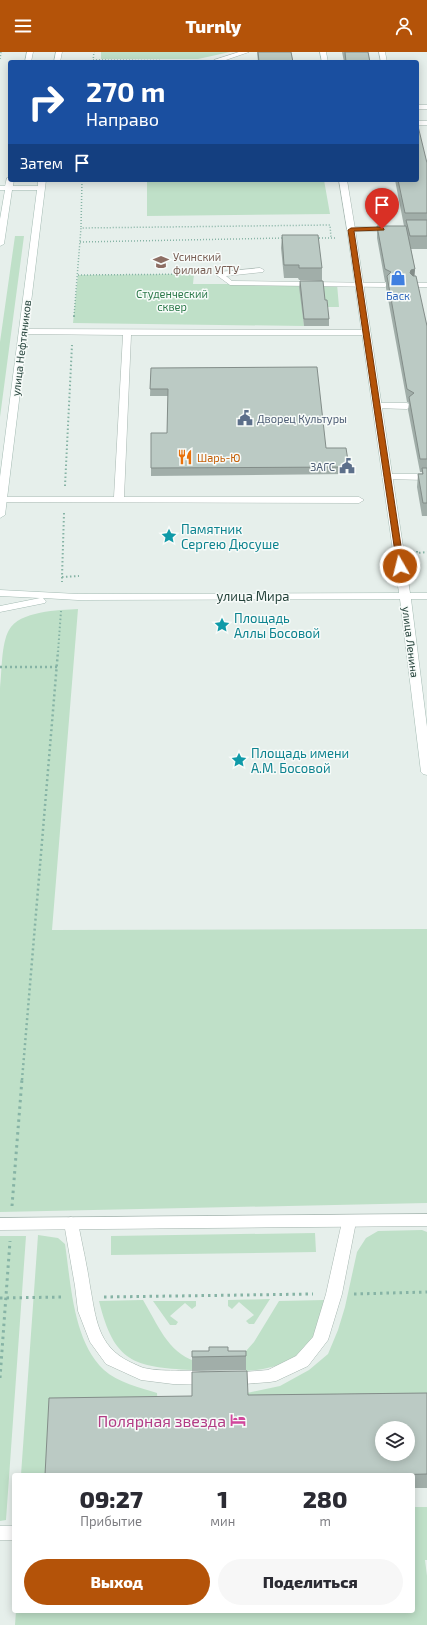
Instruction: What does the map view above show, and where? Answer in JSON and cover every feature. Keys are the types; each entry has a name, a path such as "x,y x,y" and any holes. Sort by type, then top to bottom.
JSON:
{"main road":[{"path":"219,60 246,52"},
{"name":"улица Ленина","path":"343,182 405,596 427,767"},
{"path":"0,244 9,184"},
{"path":"0,188 9,184 42,184"},
{"name":"улица Нефтяников","path":"0,515 4,457 23,332 42,184"},
{"path":"351,230 427,229"},
{"path":"219,274 260,270"},
{"path":"219,274 230,283 337,284 359,286 385,285"},
{"path":"415,285 427,285"},
{"path":"23,332 366,332"},
{"path":"119,499 127,333"},
{"path":"377,406 407,406"},
{"path":"387,477 427,477"},
{"path":"2,500 359,500"},
{"name":"улица Мира","path":"0,593 78,597 427,596"},
{"name":"улица Мира","path":"0,609 29,602 78,597"},
{"path":"5,1224 348,1222 427,1220"},
{"path":"71,1223 86,1311 94,1338 112,1360 141,1374 173,1378 223,1379 270,1376 302,1361 320,1340 334,1294 348,1222"},
{"path":"0,1534 12,1533"}],"path":[{"path":"0,60 1,52"},
{"path":"0,1378 6,1298 5,1224 62,599 64,499 72,333 81,228 82,182"},
{"path":"81,228 330,225 330,238 315,238"},
{"path":"80,242 291,238"},
{"path":"78,274 219,274"},
{"path":"416,545 417,553 427,552"},
{"path":"62,577 79,576"},
{"path":"0,667 57,667"},
{"path":"0,1298 427,1292"}],"green space":[{"path":"101,52 230,52 198,59 101,59"},
{"path":"147,182 324,182 330,214 147,216"},
{"path":"15,236 24,236 0,417 0,342"},
{"name":"Студенческий сквер","path":"194,274 193,284 337,284 339,307 302,307 304,326 73,323 78,275"},
{"path":"78,609 52,930 427,929 427,1203 0,1212 0,688 3,650 9,630 21,619 30,615 50,611"},
{"path":"422,1230 427,1232 427,1407 232,1410 247,1393 280,1386 309,1370 328,1354 338,1330 345,1307 357,1252 366,1238 378,1231"},
{"path":"315,1233 316,1252 111,1255 111,1236"},
{"path":"38,1235 58,1238 65,1244 75,1311 86,1344 94,1358 104,1370 116,1378 157,1393 158,1410 50,1473 21,1473"},
{"path":"0,1236 26,1236 6,1520 0,1521"},
{"path":"270,1299 254,1324 249,1324 246,1321 254,1315 239,1302 232,1309 228,1306 228,1300"},
{"path":"143,1300 158,1327 170,1344 177,1351 195,1361 192,1365 192,1370 155,1367 141,1363 129,1357 119,1349 105,1321 99,1301"},
{"path":"325,1300 314,1337 307,1349 292,1360 283,1364 264,1369 246,1371 246,1365 236,1357 246,1351 254,1342 279,1301"},
{"path":"153,1301 196,1301 196,1306 192,1309 185,1303 170,1316 178,1322 176,1325 170,1325"},
{"path":"415,1507 427,1507 427,1560 425,1560 427,1576 427,1625 15,1625 16,1613 415,1613"}],"building":[{"path":"258,52 291,52 293,60 259,60"},
{"path":"345,52 368,52 370,60 346,60"},
{"path":"419,130 427,163 427,213 405,213 398,182 419,182"},
{"path":"406,220 427,220 427,236 410,236"},
{"path":"377,226 406,226 415,269 411,270 410,273 413,276 416,276 427,326 427,459 420,459 409,397 414,393 407,389 387,276 391,272 385,269"},
{"path":"282,235 318,235 322,268 299,268 299,265 284,265"},
{"path":"300,281 323,281 329,319 304,319"},
{"name":"Дворец Культуры","path":"317,367 326,448 346,448 349,467 151,468 151,433 167,433 168,389 150,389 151,368"},
{"path":"422,468 427,468 427,503 423,503 418,474 423,474"},
{"path":"209,1347 228,1347 228,1351 246,1351 246,1356 192,1357 192,1351 209,1351"},
{"name":"Полярная звезда","path":"247,1371 248,1395 427,1393 427,1474 45,1473 49,1398 192,1396 192,1372"}],"place":[{"name":"Усинский филиал УГТУ","path":"161,262"},
{"name":"Баск","path":"398,278"},
{"name":"Дворец Культуры","path":"245,418"},
{"name":"Шарь-Ю","path":"185,457"},
{"name":"ЗАГС","path":"347,466"},
{"name":"Памятник Сергею Дюсуше","path":"169,536"},
{"name":"Площадь Аллы Босовой","path":"222,625"},
{"name":"Площадь имени А.М. Босовой","path":"239,760"},
{"name":"Полярная звезда","path":"238,1420"}],"route":[{"path":"382,229 351,230 400,566"}]}
